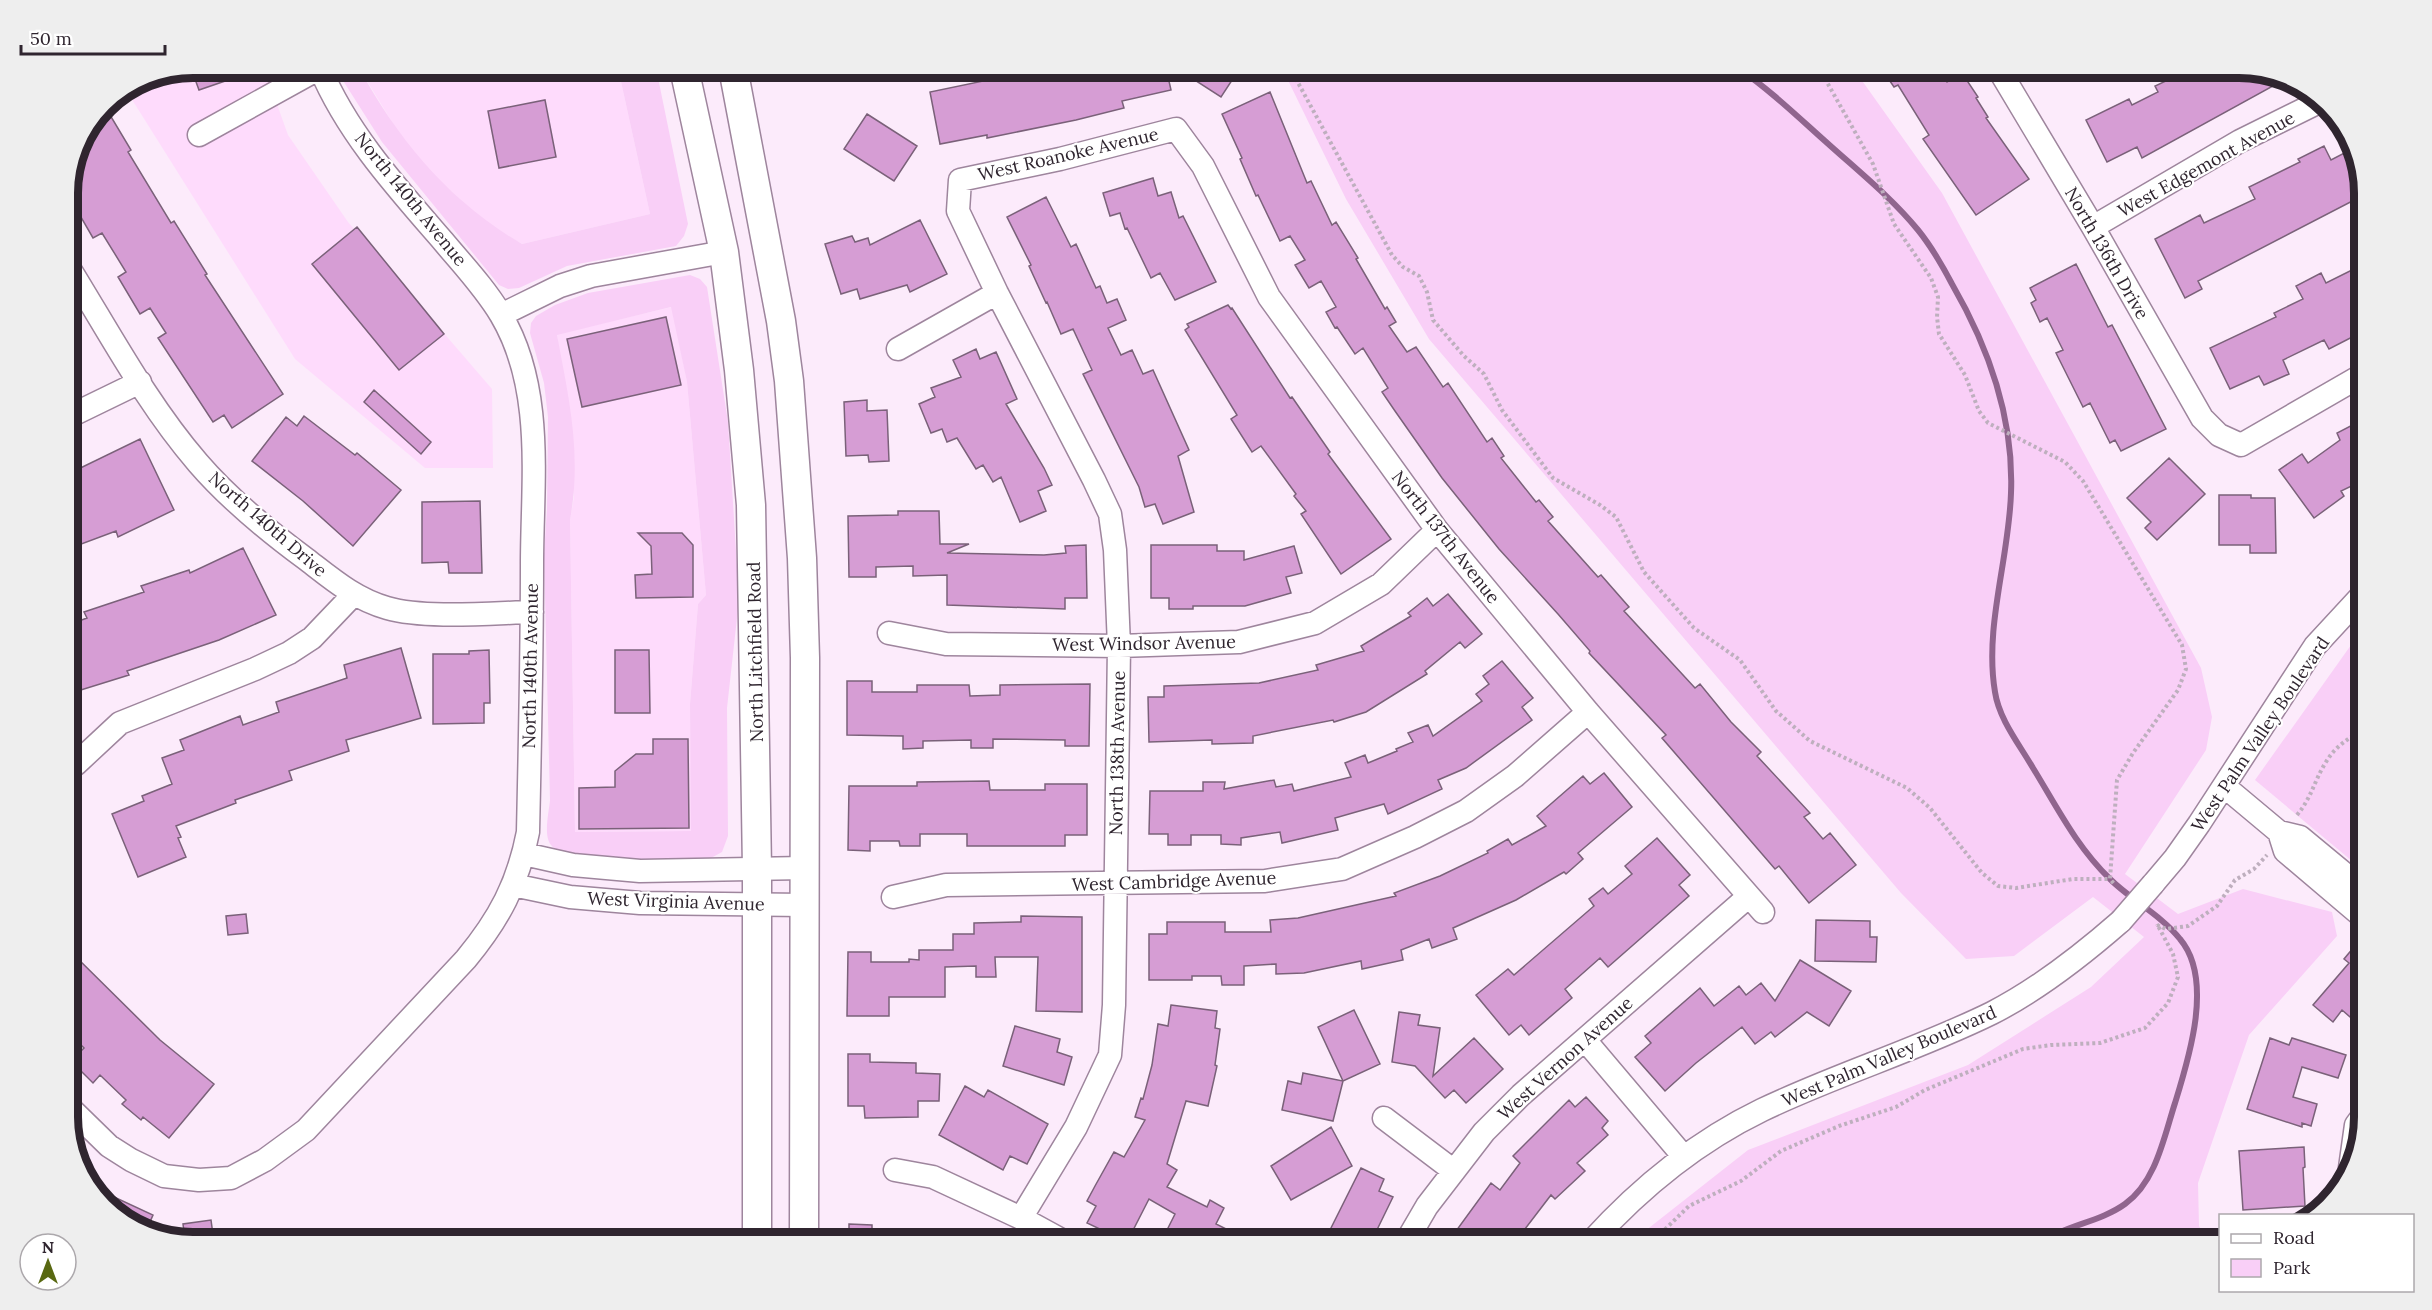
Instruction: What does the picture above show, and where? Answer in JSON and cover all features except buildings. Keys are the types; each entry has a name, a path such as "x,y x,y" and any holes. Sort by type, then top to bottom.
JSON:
{"main road":[{"name":"North Litchfield Road","path":"686,78 724,252 740,381 751,505 757,869 757,1232"},
{"path":"735,78 769,255 789,381 803,600 804,1232"}],"street":[{"path":"199,135 302,78"},
{"name":"North 140th Avenue","path":"78,1116 109,1146 164,1176 199,1180 231,1178 265,1160 306,1130 466,959 486,935 502,909 524,854 528,832 532,612 532,431 525,373 516,343 501,315 476,278 362,143 324,78"},
{"name":"North 136th Drive","path":"2004,78 2093,227 2202,418 2219,435 2241,445 2354,380"},
{"name":"West Edgemont Avenue","path":"2093,227 2240,141 2313,105"},
{"name":"West Roanoke Avenue","path":"960,180 1060,159 1176,129"},
{"name":"North 137th Avenue","path":"1176,129 1203,166 1269,297 1437,530 1588,712 1756,904"},
{"name":"North 138th Avenue","path":"960,180 958,211 997,293 1110,514 1116,550 1119,646 1114,1005 1110,1055 1076,1127 1021,1218"},
{"path":"501,315 560,286 591,276 724,252"},
{"name":"North 140th Drive","path":"78,282 140,382 198,463 237,503 290,548 353,595 389,609 426,613 532,612"},
{"path":"898,349 997,293"},
{"path":"78,412 140,382"},
{"name":"West Windsor Avenue","path":"889,633 946,644 1119,646 1239,642 1315,623 1381,584 1437,530"},
{"path":"78,762 120,723 290,653 312,638 353,595"},
{"name":"West Palm Valley Boulevard","path":"1600,1232 1614,1216 1684,1157 1724,1130 1762,1110 1993,1013 2040,985 2080,956 2121,921 2175,858 2315,646 2354,604"},
{"name":"West Cambridge Avenue","path":"893,897 946,885 1265,881 1342,869 1415,837 1466,811 1515,776 1588,712"},
{"path":"2224,786 2279,832 2285,851 2339,883 2354,887"},
{"name":"West Virginia Avenue","path":"524,854 573,865 640,870 805,868"},
{"path":"2339,883 2354,904"},
{"name":"West Virginia Avenue","path":"513,885 570,897 640,903 805,905"},
{"name":"West Vernon Avenue","path":"1412,1232 1428,1206 1484,1132 1521,1095 1585,1040 1756,904"},
{"path":"1585,1040 1684,1157"},
{"path":"1384,1118 1454,1171"},
{"path":"895,1170 933,1177 1047,1232"}],"path":[{"path":"1295,78 1392,255 1403,267 1419,276 1427,292 1433,320 1464,356 1484,374 1502,410 1553,478 1616,517 1644,572 1694,628 1740,660 1776,711 1810,741 1907,788 1930,808 1982,873 1998,885 2016,888 2073,879 2110,879"},
{"path":"1824,78 1873,164 1894,224 1931,278 1938,297 1939,334 1965,375 1979,411 1988,423 2065,462 2083,481 2182,645 2186,669 2178,690 2116,780 2110,879 2115,885"},
{"path":"2297,816 2309,801 2326,761 2342,742 2354,734"},
{"path":"1662,1232 1689,1206 1741,1181 1781,1151 1839,1126 1896,1107 1925,1090 2023,1049 2051,1045 2100,1043 2145,1028 2168,1003 2178,976 2173,954 2157,924 2166,929 2188,926 2217,906 2235,880 2253,869 2267,855"}],"shaded area":[{"path":"268,78 288,135 348,222 492,389 493,468 425,468 295,359 130,96 149,87 178,79"},
{"path":"365,78 620,78 650,214 522,244 484,221 430,172 400,135"},
{"path":"672,307 687,382 706,595 698,604 690,704 692,831 575,832 570,520 574,497 557,334"}],"green space":[{"path":"341,78 365,78 391,120 428,167 471,209 522,244 650,214 620,78 658,78 688,224 684,236 676,246 567,266 519,288 508,289 499,285 382,142"},
{"path":"1287,78 1860,78 1942,193 2201,668 2212,717 2206,750 2125,874 2178,914 2243,889 2332,912 2337,936 2249,1035 2198,1183 2199,1226 2202,1232 1644,1232 1748,1150 1968,1065 2091,987 2144,937 2093,897 2014,956 1966,959 1901,893 1429,339 1346,199"},
{"path":"690,275 700,279 707,287 728,422 739,600 727,708 728,836 722,852 711,858 626,859 578,856 561,852 551,845 547,835 550,800 544,555 548,417 544,383 530,333 531,323 536,316 555,305 588,293","holes":["671,307 687,382 706,595 698,604 690,704 691,831 575,832 570,520 575,472 570,404 557,335"]},
{"path":"2354,641 2354,863 2255,780"}],"waterway":[{"path":"1752,78 1783,103 1897,206 1932,249 1965,308 1988,359 1996,385 2003,411 2011,465 2009,518 1993,643 1992,667 1997,702 2010,731 2077,840 2110,879 2164,922 2180,939 2190,956 2196,975 2196,1019 2192,1042 2167,1130 2152,1171 2136,1195 2125,1204 2105,1215 2059,1232"}]}
